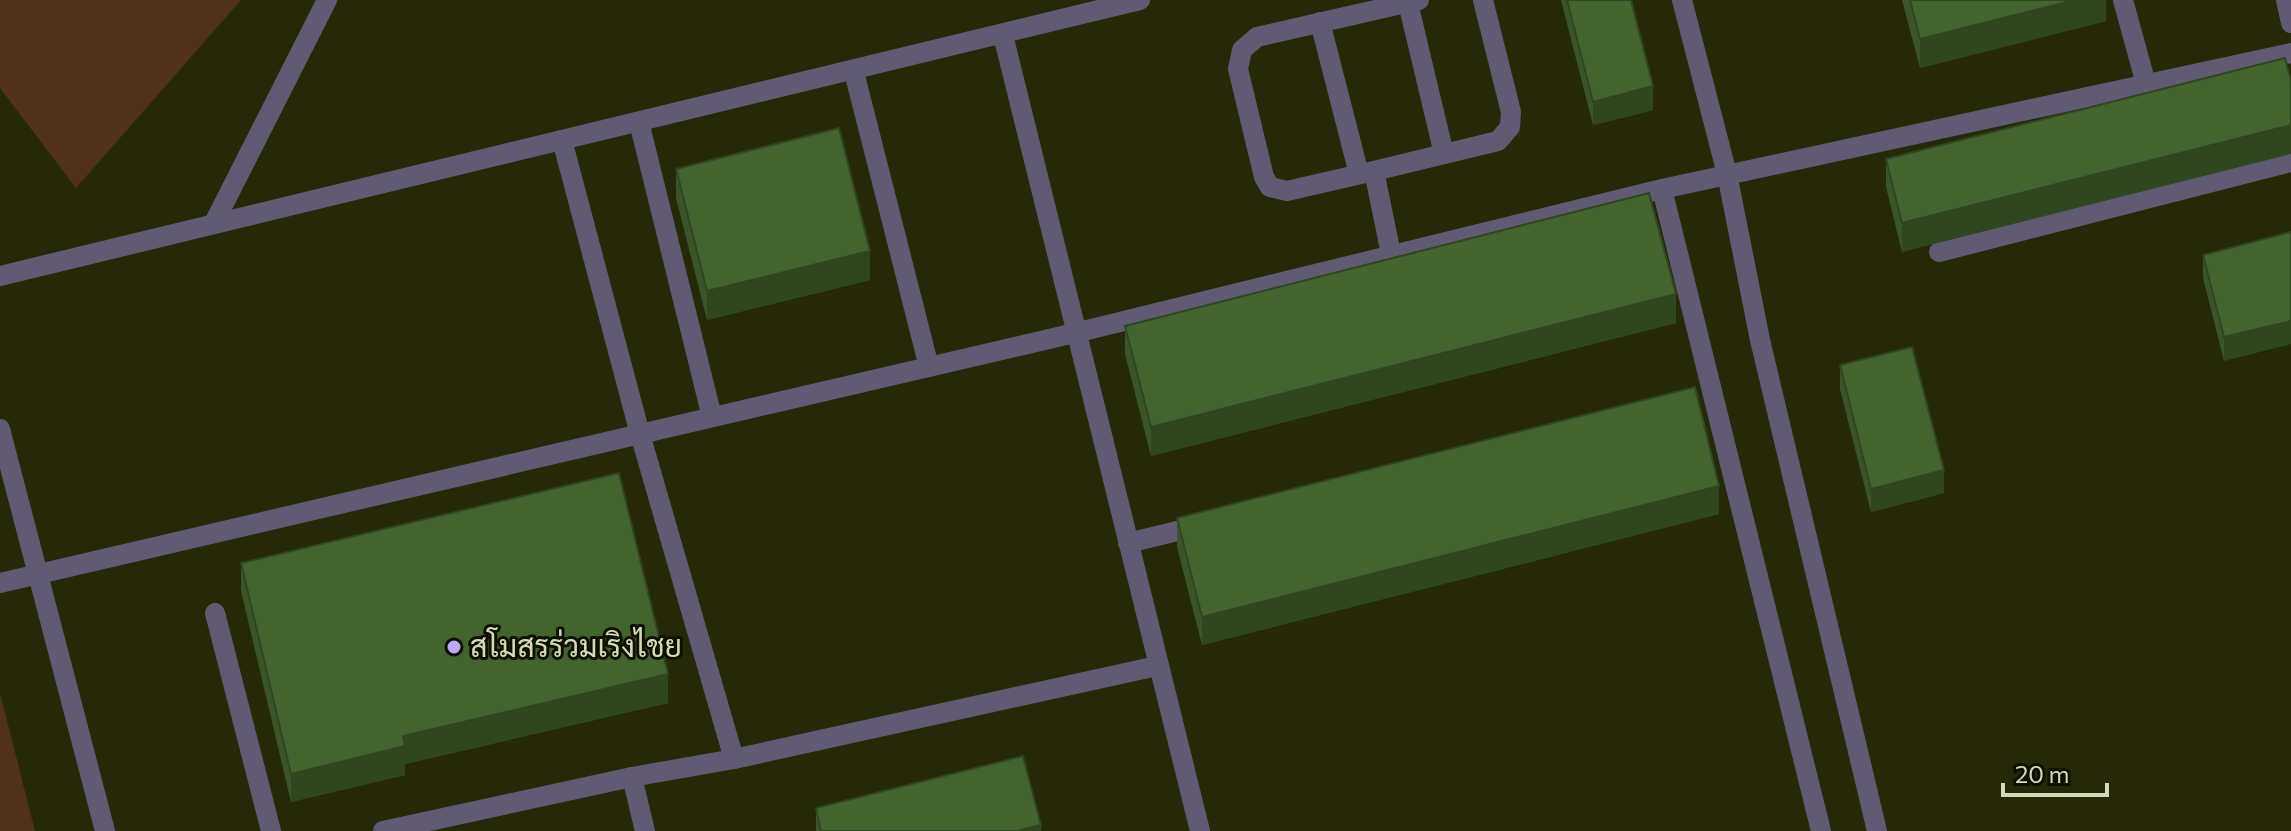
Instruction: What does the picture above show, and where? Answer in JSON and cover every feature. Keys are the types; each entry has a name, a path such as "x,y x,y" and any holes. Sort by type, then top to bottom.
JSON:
{"lane":[{"path":"214,223 327,0"},
{"path":"0,276 854,72 1140,0"},
{"path":"1444,154 1414,1 1257,37 1242,50 1238,69 1264,177 1270,187 1287,191 1367,173 1498,141 1510,127 1511,112 1483,0"},
{"path":"1682,0 1727,174 1760,340 1877,831"},
{"path":"2123,0 2146,84"},
{"path":"2286,0 2291,23"},
{"path":"1320,22 1391,254"},
{"path":"1003,35 1079,332 1157,666 1200,831"},
{"path":"0,583 1079,332 1662,189 2291,53"},
{"path":"854,72 929,367"},
{"path":"639,122 712,417"},
{"path":"562,140 640,434 734,759"},
{"path":"1939,252 2291,162"},
{"path":"1662,189 1708,403 1821,831"},
{"path":"0,429 105,831"},
{"path":"1128,543 1221,521"},
{"path":"215,613 271,831"},
{"path":"383,831 632,777 734,759 1157,666"},
{"path":"632,777 645,831"}],"shaded area":[{"path":"0,0 241,0 76,188 0,88"},
{"path":"0,693 35,831 0,831"}],"building":[{"path":"1567,0 1631,0 1653,86 1593,102"},
{"path":"1910,0 2075,0 1920,39"},
{"path":"2285,58 2291,81 2291,125 1902,223 1886,159"},
{"path":"839,128 870,251 707,291 676,169"},
{"path":"1649,193 1676,294 1151,427 1125,326"},
{"path":"2291,232 2291,321 2224,337 2203,255"},
{"path":"1912,347 1944,470 1871,489 1840,365"},
{"path":"1695,387 1719,486 1202,617 1177,518"},
{"name":"สโมสรร่วมเริงไชย","path":"619,473 668,674 403,736 405,746 291,774 241,563"},
{"path":"1023,756 1041,825 1017,831 821,831 816,808"}],"place":[{"name":"สโมสรร่วมเริงไชย","path":"454,647"}]}
